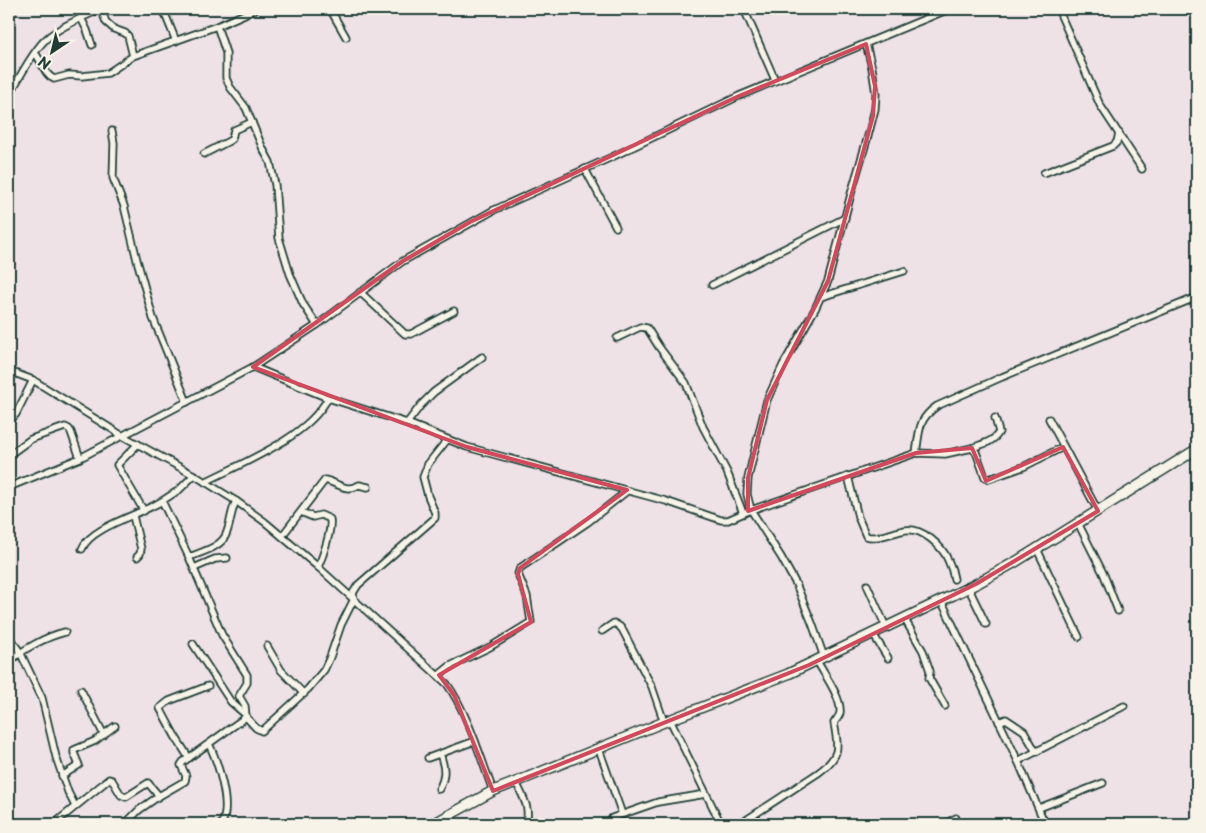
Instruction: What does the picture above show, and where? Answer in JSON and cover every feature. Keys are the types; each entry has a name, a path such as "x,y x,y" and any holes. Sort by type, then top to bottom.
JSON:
{"street":[{"path":"9,96 44,41 63,27 101,9 106,22 114,29 128,36 133,56"},
{"path":"163,9 176,41"},
{"path":"35,53 47,74 54,78 69,75 82,76 108,73 133,56 217,26 256,9"},
{"path":"330,9 346,37"},
{"path":"744,9 775,80"},
{"path":"9,487 80,458 253,367 316,325 403,261 470,222 775,80 949,9"},
{"path":"1058,9 1095,95 1106,115 1142,168"},
{"path":"9,20 11,10"},
{"path":"81,18 92,45"},
{"path":"217,26 226,54 226,78 230,87 246,108 270,162 275,185 279,238 290,274 303,304 316,325"},
{"path":"740,824 818,773 836,757 837,747 834,723 839,716 840,706 821,659 812,623 796,584 751,510 747,494 748,478 767,400 783,364 820,297 832,269 875,109 875,86 866,44"},
{"path":"204,154 229,142 234,130 252,122"},
{"path":"112,131 114,143 113,178 124,206 134,252 153,318 187,402"},
{"path":"1044,173 1114,146 1119,134"},
{"path":"585,169 616,227"},
{"path":"712,285 845,218"},
{"path":"820,297 904,271"},
{"path":"360,292 405,334 411,334 454,311"},
{"path":"916,453 922,421 928,412 937,406 987,383 1197,297"},
{"path":"617,338 640,327 647,328 682,376 706,434 727,472 743,513"},
{"path":"407,423 434,392 482,357"},
{"path":"253,367 328,398 407,423 467,447 627,490 721,520 728,520 751,510 916,453 945,454 972,448 993,440 998,436 999,432 995,418"},
{"path":"9,370 33,380 123,436 194,475 236,501 282,536 318,567 439,675 451,689 475,741 494,791"},
{"path":"9,422 16,414 33,380"},
{"path":"206,482 289,439 324,407 328,398"},
{"path":"1049,419 1098,510"},
{"path":"9,454 31,439 64,427 71,432 80,458"},
{"path":"194,644 231,702 259,730 262,730 314,684 328,663 341,625 354,599 353,593 358,585 435,518 423,477 428,464 447,440"},
{"path":"138,444 117,465 144,511"},
{"path":"972,448 976,452 985,477 989,479 1023,467 1064,447"},
{"path":"433,824 494,791 788,674 886,628 968,587 1037,549 1197,449"},
{"path":"82,548 84,543 95,533 162,501 179,490 194,475"},
{"path":"848,476 858,508 858,517 866,536 872,538 908,529 918,532 936,543 943,551 948,559 954,579"},
{"path":"282,536 325,480 347,489 354,488 359,484 368,487"},
{"path":"439,675 450,666 490,647 531,622 527,596 518,574 520,568 588,522 627,490"},
{"path":"162,501 194,568 222,636 247,675 247,683 239,696 246,709 246,716"},
{"path":"189,557 205,551 223,540 227,533 231,512 236,501"},
{"path":"301,512 313,517 321,515 330,519 331,524 325,551 318,567"},
{"path":"133,516 141,549 137,557"},
{"path":"1078,523 1104,575 1118,611"},
{"path":"1037,549 1079,637"},
{"path":"194,568 215,559 227,558"},
{"path":"867,585 886,628"},
{"path":"968,587 986,624"},
{"path":"941,600 1039,808 1044,822 1031,824"},
{"path":"904,618 923,651 930,671 930,678 945,706"},
{"path":"602,631 614,624 622,630 652,687 667,721 722,824"},
{"path":"9,663 20,652 65,632"},
{"path":"873,634 888,658"},
{"path":"9,637 20,652 42,698 50,739 62,776 76,806"},
{"path":"267,646 281,670 304,694"},
{"path":"189,758 160,708 169,701 208,686"},
{"path":"81,690 104,735"},
{"path":"1018,761 1124,706"},
{"path":"126,824 139,810 185,781 186,776 181,765 183,762 246,716"},
{"path":"999,722 1006,719 1024,732 1036,752"},
{"path":"62,776 79,765 74,750 104,735 115,726"},
{"path":"428,758 475,741"},
{"path":"209,744 220,771 225,803 224,820 221,824"},
{"path":"599,749 622,814"},
{"path":"439,789 445,773 440,754"},
{"path":"54,824 110,778 123,796 126,797 147,783 159,796"},
{"path":"516,782 524,798 528,813 525,824"},
{"path":"1039,808 1103,783"},
{"path":"612,824 612,818 658,802 706,794"},
{"path":"945,824 956,818"}],"highlighted area":[{"path":"866,44 875,86 873,116 828,281 767,400 748,478 748,511 916,453 972,448 986,481 1063,447 1098,511 976,584 809,665 493,791 454,695 439,675 531,622 518,574 520,568 627,490 467,447 253,367 403,261 470,222 739,96"}]}
